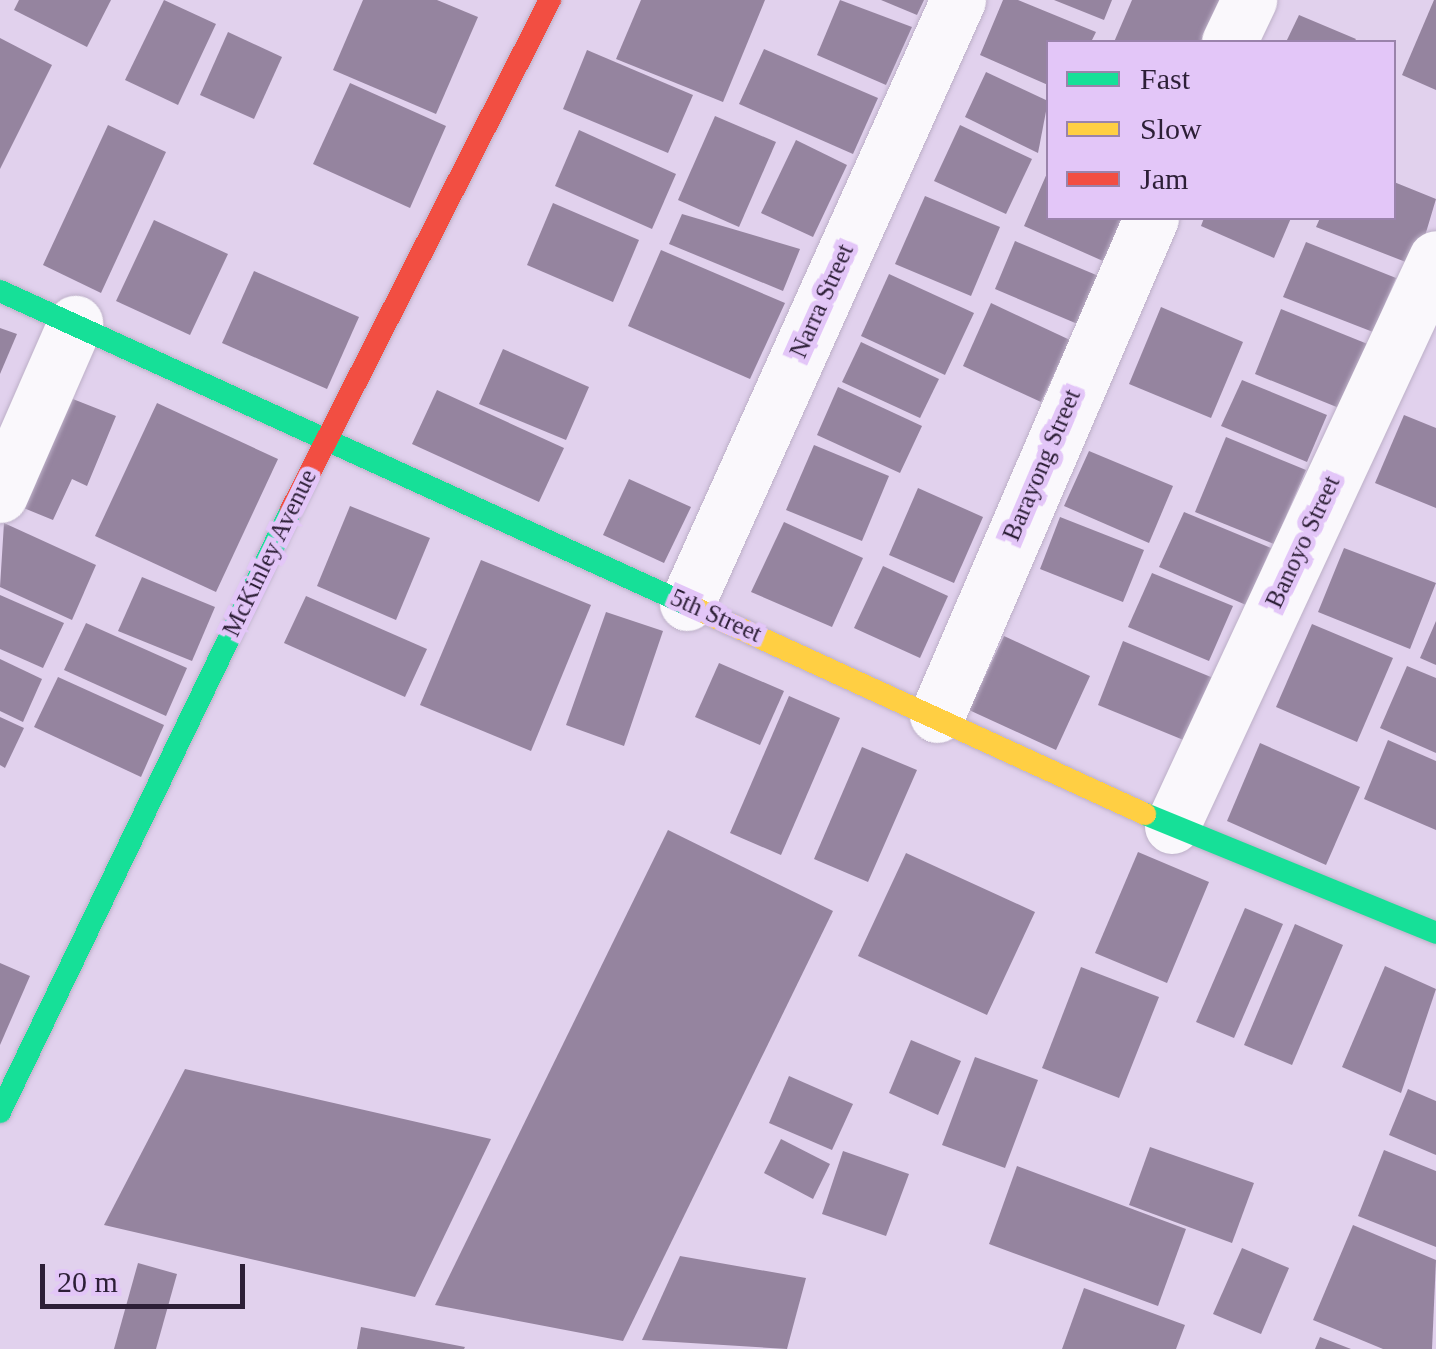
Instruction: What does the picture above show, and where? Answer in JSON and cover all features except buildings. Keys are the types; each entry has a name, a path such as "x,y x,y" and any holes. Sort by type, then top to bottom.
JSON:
{"street":[{"name":"McKinley Avenue","path":"0,1112 326,437 550,0"},
{"name":"Narra Street","path":"687,602 958,0"},
{"path":"1231,40 1249,0"},
{"name":"Barayong Street","path":"937,715 1149,220"},
{"name":"Banoyo Street","path":"1172,826 1436,258"},
{"name":"5th Street","path":"0,291 937,715 1172,826 1436,932"},
{"path":"0,494 75,322"}],"traffic: fast":[{"path":"0,291 695,608"},
{"path":"0,1112 291,510"},
{"path":"1145,814 1436,933"}],"traffic: slow":[{"path":"695,608 1145,814"}],"traffic: jam":[{"path":"291,510 550,0"}]}
